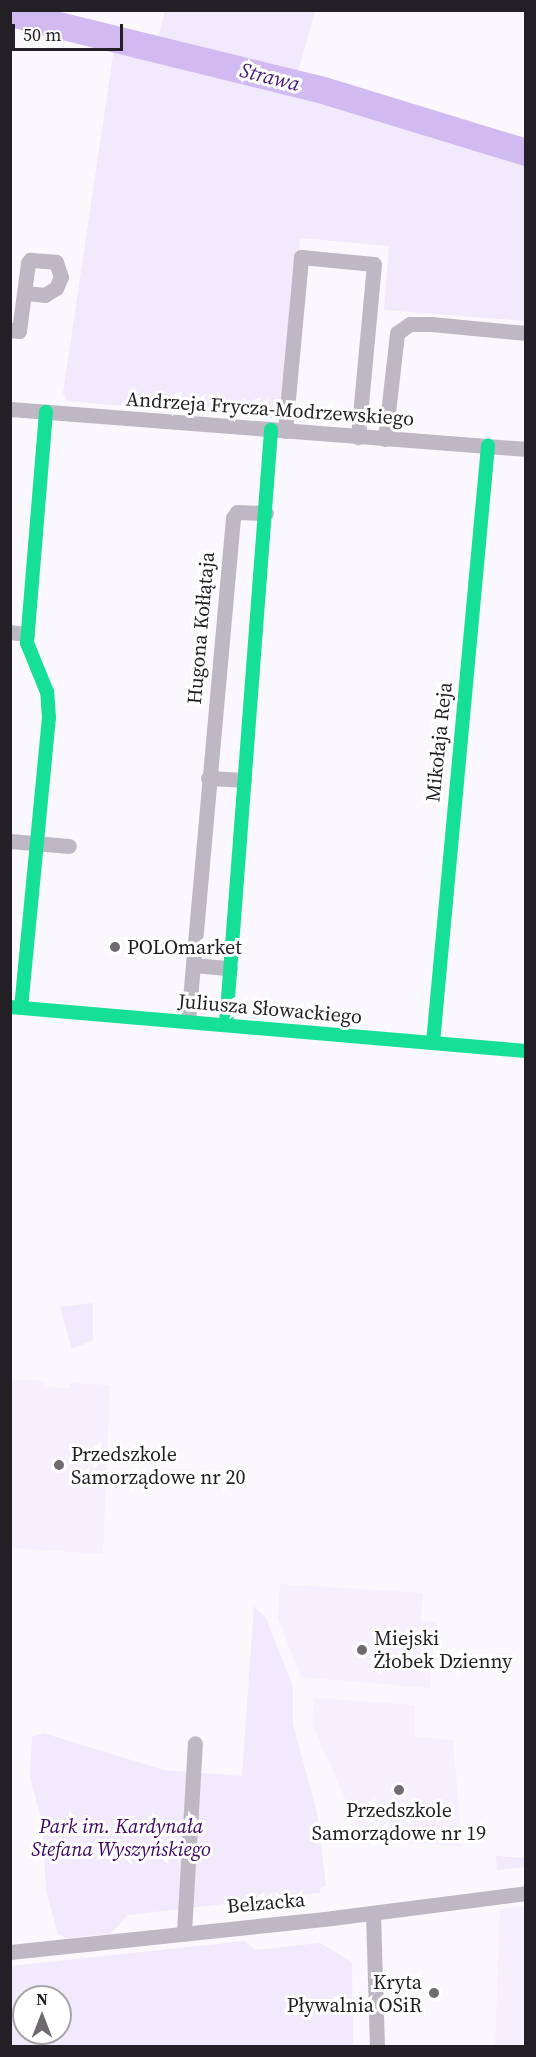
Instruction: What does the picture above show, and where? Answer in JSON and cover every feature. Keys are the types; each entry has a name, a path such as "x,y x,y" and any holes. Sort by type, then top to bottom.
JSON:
{"street":[{"path":"226,1025 266,513 301,257 374,264 358,437"},
{"path":"10,330 19,331 25,292"},
{"path":"386,439 397,333 410,324 525,333"},
{"name":"Andrzeja Frycza-Modrzewskiego","path":"10,409 525,450"},
{"path":"16,1007 49,705 46,687 27,643 46,412"},
{"name":"Mikołaja Reja","path":"433,1043 447,861 488,446"},
{"name":"Hugona Kołłątaja","path":"188,1021 233,518 237,512 266,513"},
{"path":"10,632 27,634"},
{"path":"208,778 244,780"},
{"path":"10,841 69,846"},
{"path":"193,965 230,968"},
{"name":"Juliusza Słowackiego","path":"16,1007 525,1051"},
{"path":"184,1932 195,1743"},
{"name":"Belzacka","path":"10,1952 373,1913 525,1893"},
{"path":"373,1913 377,2046"}],"shaded area":[{"name":"Przedszkole Samorządowe nr 20","path":"11,1379 45,1381 45,1387 69,1388 70,1383 110,1385 103,1554 11,1548"},
{"name":"Miejski Żłobek Dzienny","path":"280,1584 423,1593 421,1621 435,1622 430,1688 301,1677 278,1619"},
{"name":"Przedszkole Samorządowe nr 19","path":"314,1698 415,1705 415,1737 453,1740 462,1847 363,1839 312,1724"},
{"path":"525,1906 525,2046 495,2046 500,1909"}],"green space":[{"path":"165,10 315,11 296,80 156,45"},
{"path":"115,42 525,156 525,321 384,310 389,246 300,238 284,420 67,401 63,393"},
{"path":"93,1303 93,1340 72,1349 60,1307"},
{"name":"Park im. Kardynała Stefana Wyszyńskiego","path":"254,1606 266,1618 293,1687 293,1724 317,1813 326,1885 320,1888 320,1893 128,1915 110,1934 67,1938 58,1934 46,1891 43,1826 30,1776 32,1737 43,1733 164,1770 242,1776"},
{"path":"496,1856 525,1858 525,1867 497,1870"},
{"path":"245,1941 255,1950 320,1943 352,1962 353,2046 11,2046 11,1966"}],"waterway":[{"name":"Strawa","path":"10,13 323,90 526,152"}],"traffic: fast":[{"path":"21,1008 49,718 47,692 27,643 46,412"},
{"path":"226,1025 271,430"},
{"path":"433,1043 488,446"},
{"path":"10,1007 526,1051"}],"place":[{"name":"POLOmarket","path":"115,947"},
{"name":"Przedszkole Samorządowe nr 20","path":"59,1465"},
{"name":"Miejski Żłobek Dzienny","path":"362,1650"},
{"name":"Przedszkole Samorządowe nr 19","path":"399,1790"},
{"name":"Kryta Pływalnia OSiR","path":"434,1993"}]}
